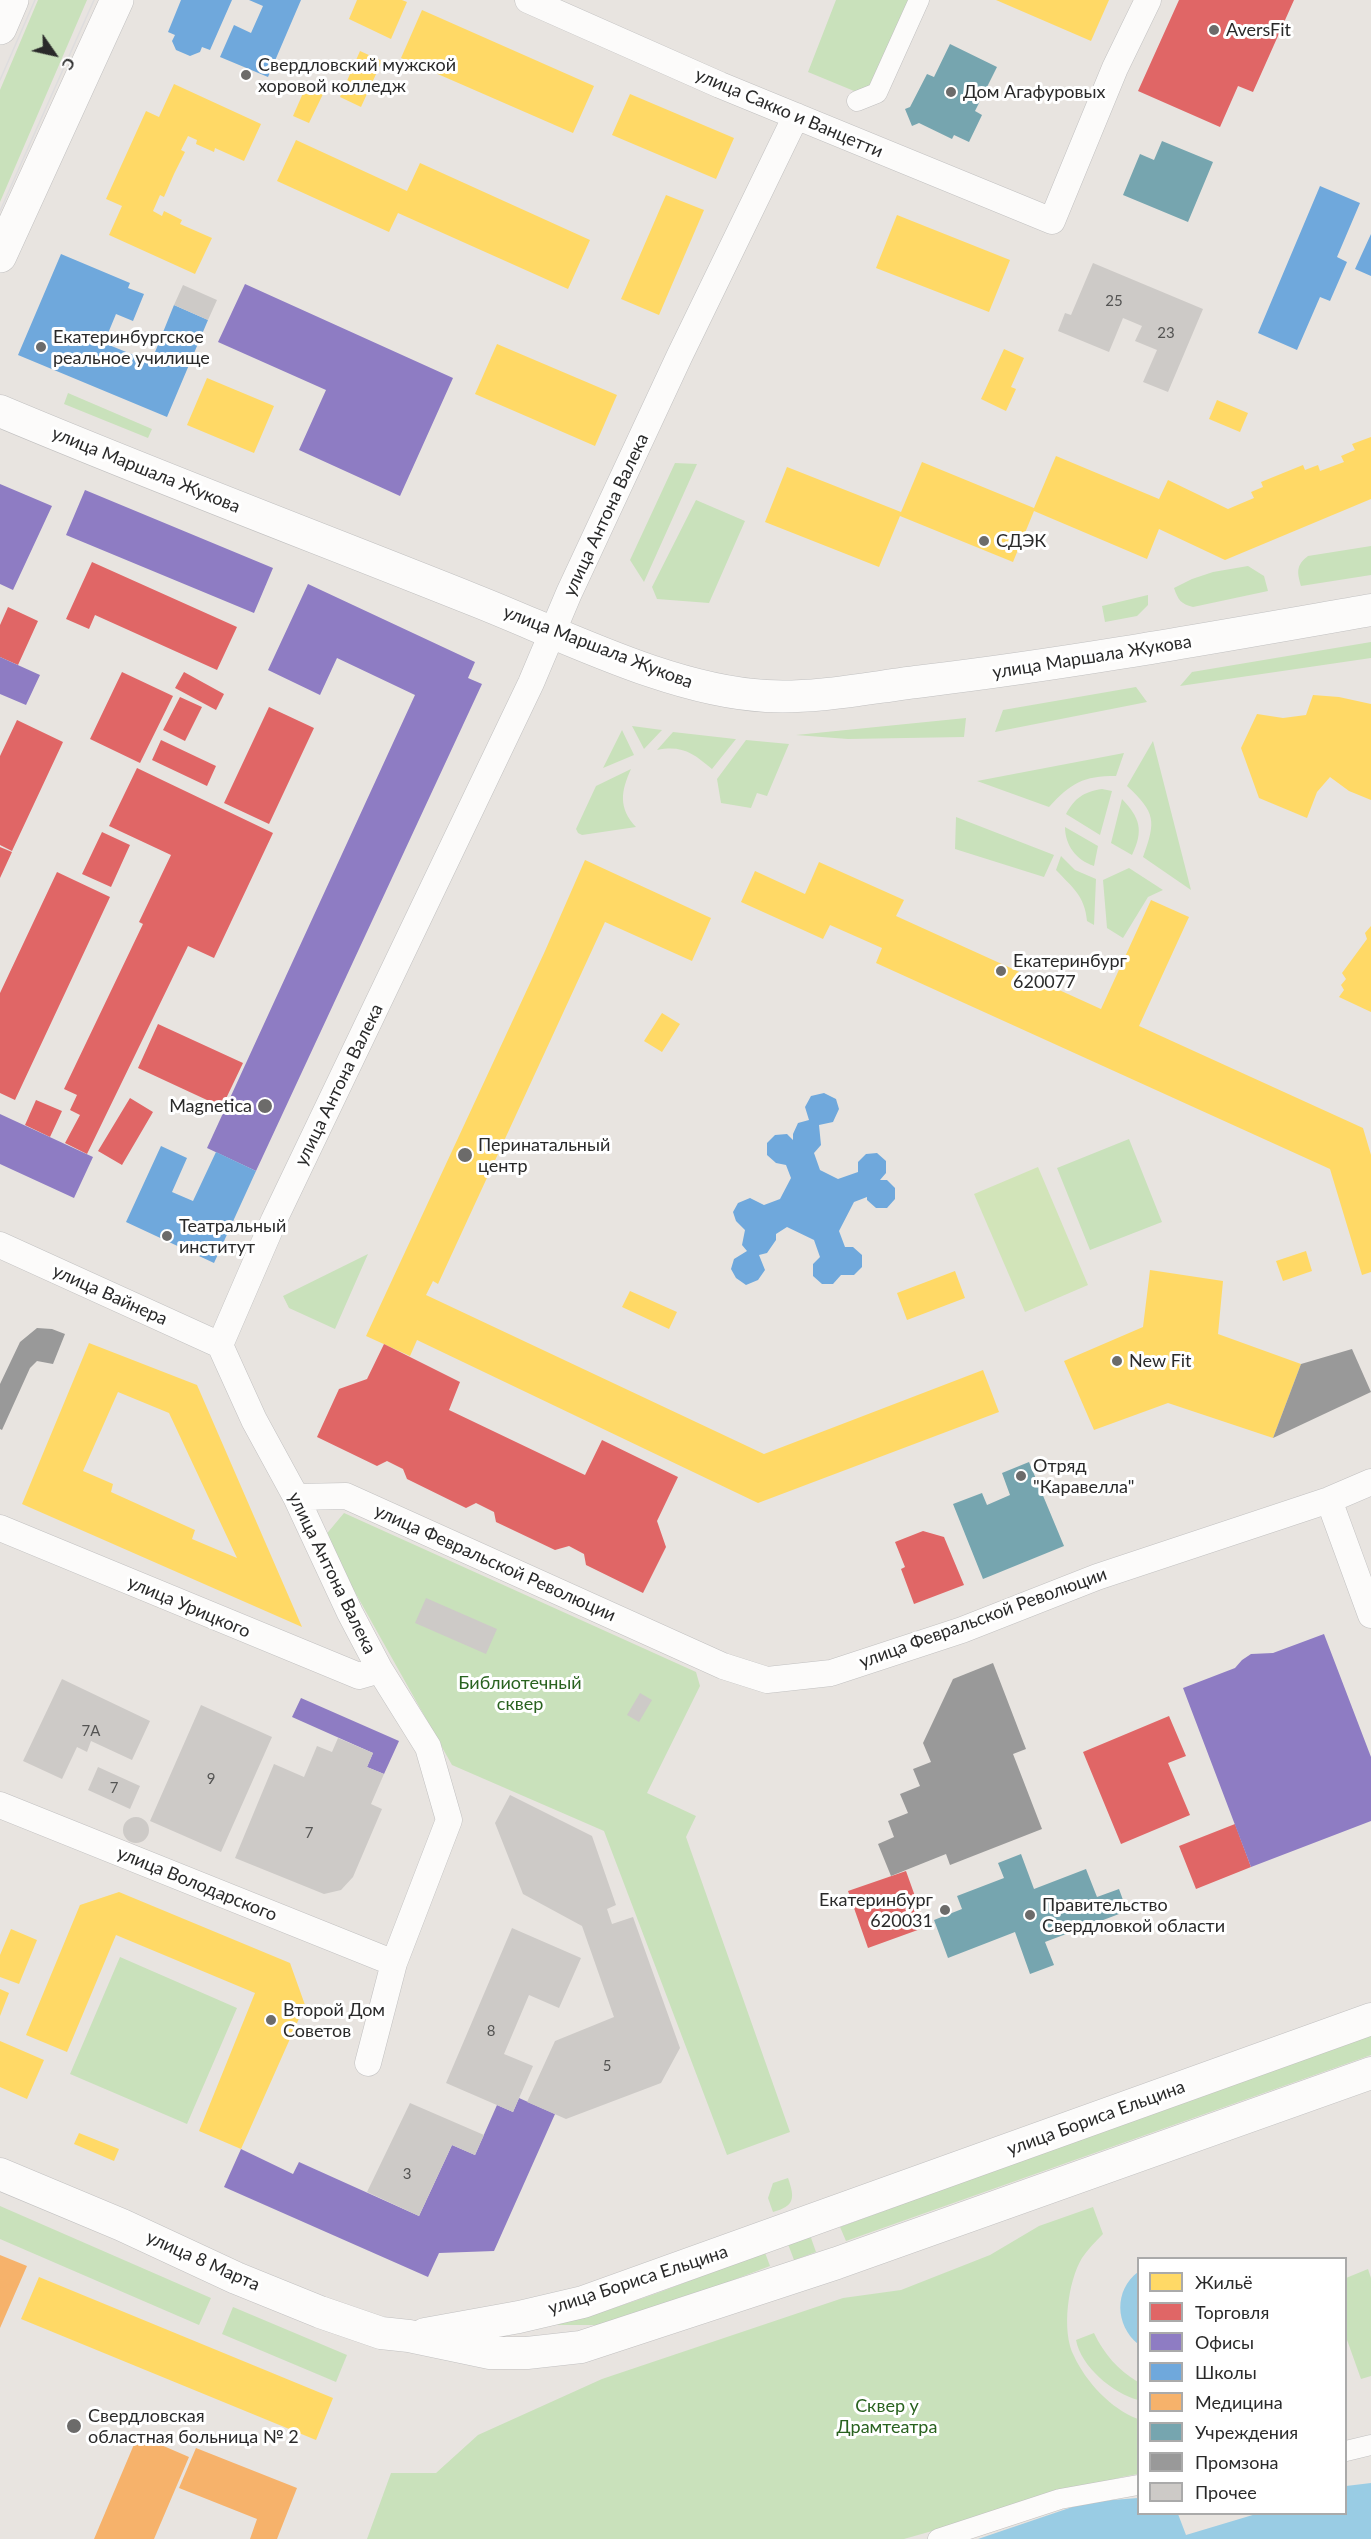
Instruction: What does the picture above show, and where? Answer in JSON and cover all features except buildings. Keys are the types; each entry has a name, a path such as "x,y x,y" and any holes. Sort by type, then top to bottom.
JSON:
{"main road":[{"path":"0,28 12,0"},
{"path":"0,256 117,0"}],"street":[{"name":"улица Сакко и Ванцетти","path":"528,0 796,116 1052,221 1115,68 1148,0"},
{"path":"857,101 877,93 920,0"},
{"name":"улица Антона Валека","path":"368,2063 394,1963 449,1820 428,1747 380,1670 350,1613 296,1497 254,1420 220,1345 274,1220 554,632 569,592 674,367 796,116"},
{"name":"улица Маршала Жукова","path":"0,411 158,477 599,651 698,686 778,696 814,694 981,674 1371,610"},
{"name":"улица Вайнера","path":"0,1245 220,1345"},
{"name":"улица Февральской Революции","path":"296,1497 346,1496 723,1666 767,1680 831,1672 919,1645 1097,1576 1329,1500 1371,1482"},
{"path":"1329,1500 1371,1615"},
{"name":"улица Урицкого","path":"0,1528 359,1676 380,1670"},
{"name":"улица Володарского","path":"0,1805 394,1963"},
{"name":"улица Бориса Ельцина","path":"409,2337 519,2317 583,2302 1371,2019"},
{"path":"409,2337 490,2353 527,2354 581,2347 921,2235 1371,2073"},
{"name":"улица 8 Марта","path":"0,2174 122,2225 236,2278 320,2312 381,2333 409,2337"},
{"path":"1347,2451 1371,2445"},
{"path":"938,2539 1060,2499 1137,2485"}],"green space":[{"path":"38,0 87,0 0,202 0,90"},
{"path":"836,0 921,0 871,98 808,72"},
{"path":"68,393 152,429 148,438 64,404"},
{"path":"675,463 697,464 644,582 630,560"},
{"path":"696,500 745,521 709,603 657,599 652,587"},
{"path":"1371,546 1371,575 1301,586 1298,569 1308,556"},
{"path":"1248,566 1264,576 1268,591 1193,607 1181,601 1174,588 1213,572"},
{"path":"1148,595 1148,605 1137,616 1105,622 1102,606"},
{"path":"1371,642 1371,658 1180,686 1192,672"},
{"path":"1136,687 1147,702 995,732 1003,710"},
{"path":"966,718 964,737 848,739 796,735"},
{"path":"632,726 662,730 644,749"},
{"path":"622,730 634,755 603,768"},
{"path":"673,732 736,739 712,769 687,752 673,749 657,750"},
{"path":"746,740 789,744 767,796 757,793 751,808 721,803 717,779"},
{"path":"1153,741 1191,890 1143,857 1150,835 1151,818 1144,803 1127,786"},
{"path":"1124,753 1116,776 1086,779 1064,792 1049,807 977,781"},
{"path":"631,769 623,792 623,799 626,813 636,827 582,835 578,833 576,829 596,786"},
{"path":"1102,789 1112,791 1100,835 1066,814 1080,797"},
{"path":"1122,799 1133,812 1138,825 1138,838 1132,855 1111,843"},
{"path":"956,817 1054,855 1044,877 955,849"},
{"path":"1065,827 1098,846 1094,866 1077,856 1069,846"},
{"path":"1061,856 1075,870 1096,879 1094,925 1087,921 1084,905 1077,892 1056,870"},
{"path":"1129,868 1163,890 1148,897 1123,938 1107,928 1103,880"},
{"path":"1129,1139 1162,1222 1090,1250 1057,1168"},
{"path":"1038,1167 1088,1285 1025,1312 974,1194"},
{"path":"368,1254 335,1329 289,1308 283,1296"},
{"name":"Библиотечный сквер","path":"344,1513 696,1672 700,1686 647,1793 696,1816 686,1837 790,2132 727,2155 604,1831 452,1765 324,1537"},
{"path":"120,1957 237,2008 187,2124 70,2074"},
{"path":"1371,2032 1371,2055 846,2241 840,2227"},
{"path":"788,2178 792,2191 791,2200 786,2207 773,2212 768,2198 773,2183"},
{"path":"0,2206 211,2298 199,2325 0,2239"},
{"name":"Сквер у Драмтеатра","path":"1093,2207 1103,2234 1084,2255 1077,2268 1068,2307 1068,2334 1074,2356 1092,2385 1118,2409 1137,2418 1137,2474 904,2539 367,2539 391,2473 436,2473 478,2435 602,2379 843,2298 901,2290 990,2255 1039,2226"},
{"path":"810,2235 816,2252 794,2260 788,2244"},
{"path":"764,2250 770,2266 646,2313 597,2325 555,2325 661,2292"},
{"path":"1368,2269 1371,2278 1371,2376 1361,2379 1347,2340 1347,2278"},
{"path":"233,2307 347,2355 336,2382 222,2334"},
{"path":"1094,2333 1112,2361 1137,2381 1137,2400 1128,2397 1099,2378 1084,2360 1076,2340"}],"water":[{"path":"1137,2273 1137,2343 1125,2327 1120,2308 1121,2298 1130,2279"},
{"path":"1371,2483 1371,2539 978,2539 1087,2502 1137,2498 1137,2515 1178,2515 1186,2535 1253,2515 1347,2515 1347,2486"}],"tram line":[{"path":"0,80 35,0"},
{"path":"0,211 94,0"}],"place":[{"name":"AversFit","path":"1214,30"},
{"name":"Свердловский мужской хоровой колледж","path":"246,75"},
{"name":"Дом Агафуровых","path":"951,92"},
{"name":"Екатеринбургское реальное училище","path":"41,347"},
{"name":"СДЭК","path":"984,541"},
{"name":"Екатеринбург 620077","path":"1001,971"},
{"name":"Magnetica","path":"265,1106"},
{"name":"Перинатальный центр","path":"465,1155"},
{"name":"Театральный институт","path":"167,1236"},
{"name":"New Fit","path":"1117,1361"},
{"name":"Отряд \"Каравелла\"","path":"1021,1476"},
{"name":"Екатеринбург 620031","path":"945,1910"},
{"name":"Правительство Свердловкой области","path":"1030,1915"},
{"name":"Второй Дом Советов","path":"271,2020"},
{"name":"Свердловская областная больница № 2","path":"74,2426"}]}
